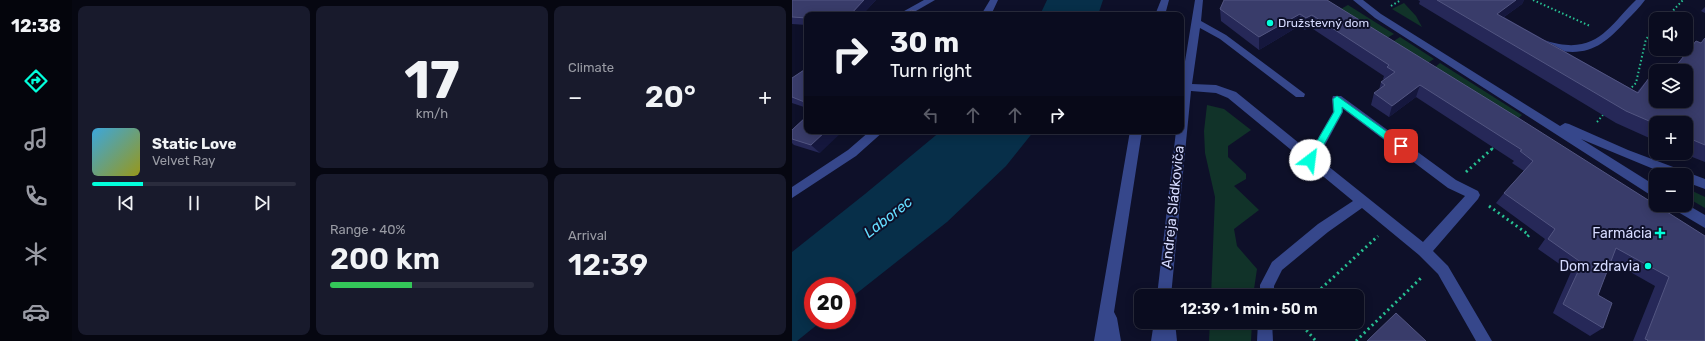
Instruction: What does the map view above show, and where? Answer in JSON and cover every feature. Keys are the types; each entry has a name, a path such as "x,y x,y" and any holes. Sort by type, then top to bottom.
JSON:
{"street":[{"path":"908,12 931,0"},
{"path":"988,12 994,0"},
{"path":"1161,12 1164,0"},
{"name":"Andreja Sládkoviča","path":"1184,108 1199,0"},
{"path":"1357,0 1378,16 1649,188"},
{"path":"1531,37 1544,44 1567,49 1593,45 1607,34 1641,0"},
{"path":"1195,22 1223,37 1300,94"},
{"path":"1186,88 1203,87 1224,91 1232,95 1310,160 1424,251 1443,270 1484,341"},
{"path":"1310,160 1338,112 1337,99 1452,184 1474,195 1424,251"},
{"path":"1518,104 1624,154 1662,168"},
{"path":"792,193 852,153 874,134"},
{"path":"1102,341 1136,134"},
{"name":"Andreja Sládkoviča","path":"1165,289 1181,134"},
{"path":"1693,180 1705,184"},
{"path":"1268,289 1277,266 1323,228 1362,202"},
{"path":"1689,212 1705,222"},
{"path":"1109,303 1113,341"},
{"path":"1159,341 1160,329"},
{"path":"1168,329 1169,341"},
{"path":"1265,329 1265,341"}],"path":[{"path":"1533,0 1607,34"},
{"path":"1672,12 1683,0"},
{"path":"1628,91 1636,83 1646,39 1649,36"},
{"path":"1452,184 1493,148"},
{"path":"1474,195 1529,234 1525,239"},
{"path":"1320,289 1381,233"},
{"path":"1305,329 1316,341"}],"green space":[{"path":"1404,3 1416,16 1422,27 1392,9"},
{"path":"1348,5 1394,34 1385,39 1339,10"},
{"path":"1400,37 1434,59 1426,64 1391,43"},
{"path":"1440,63 1522,115 1515,121 1433,69"},
{"path":"1207,105 1224,109 1251,130 1228,146 1228,157 1246,174 1246,179 1234,186 1259,210 1234,229 1237,246 1257,269 1254,289 1211,289 1215,197 1205,153 1204,131"},
{"path":"1693,191 1705,197 1705,208 1693,201"},
{"path":"1210,329 1252,329 1251,341 1209,341"}],"water":[{"path":"1047,0 1103,0 1099,12 1041,12"},
{"name":"Laborec","path":"937,134 1032,134 1006,166 947,222 856,294 856,277 804,277 804,329 812,329 797,341 792,341 792,252"}],"building":[{"path":"792,0 864,0 853,12 804,12 804,18 792,17"},
{"path":"1224,0 1327,0 1649,201 1649,212 1667,212 1705,236 1705,341 1647,341 1648,340 1645,339 1669,277 1616,248 1598,295 1612,303 1603,328 1563,304 1582,263 1548,239 1555,229 1504,193 1533,161 1520,151 1522,150 1420,85 1392,106 1374,93 1385,85 1381,82 1395,72 1387,67 1389,65 1312,15 1306,18 1300,14 1259,37 1220,9"},
{"path":"1437,0 1516,0 1497,14 1638,93 1649,78 1649,108 1693,108 1693,64 1678,64 1684,56 1693,56 1693,45 1696,41 1701,43 1705,38 1705,145 1693,140 1693,116 1649,116 1649,121 1626,111"},
{"path":"804,70 804,102 792,97 792,78"},
{"path":"804,119 804,134 823,134 811,145 792,139 792,130"},
{"path":"1396,313 1426,341 1367,341"}],"place":[{"name":"Družstevný dom","path":"1270,23"},
{"name":"Farmácia","path":"1660,233"},
{"name":"Dom zdravia","path":"1648,266"}],"route":[{"path":"1310,160 1338,112 1337,99 1401,146"}]}
